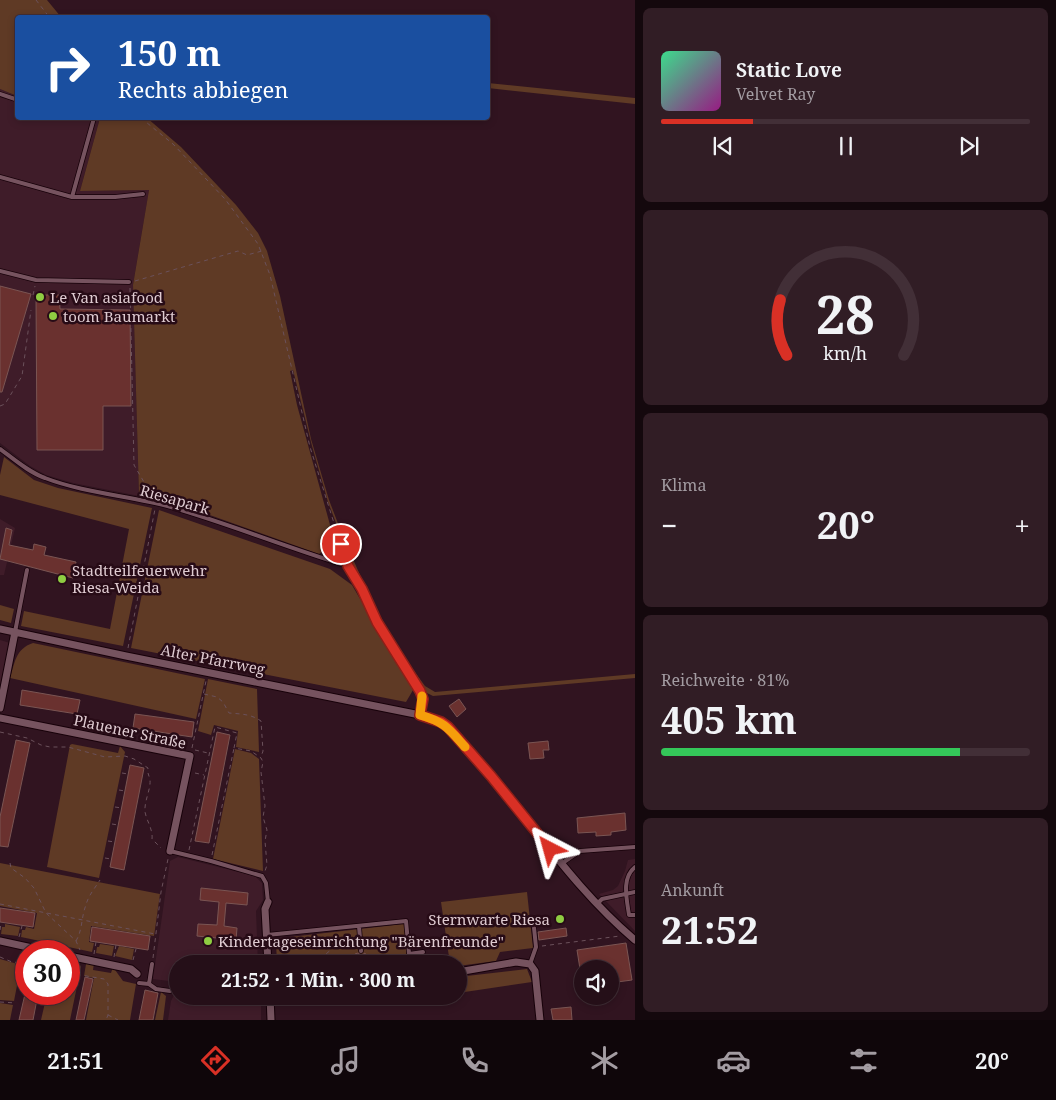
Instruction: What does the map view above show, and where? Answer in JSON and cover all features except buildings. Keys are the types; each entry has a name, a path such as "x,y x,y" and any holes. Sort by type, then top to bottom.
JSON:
{"street":[{"name":"Alter Pfarrweg","path":"0,628 126,656 420,715 441,722 448,727 491,776 561,864 597,904 632,937"},
{"path":"0,708 15,632"},
{"name":"Plauener Straße","path":"0,718 190,756 170,851"},
{"path":"267,955 265,909 268,902"},
{"path":"0,942 15,944"},
{"path":"80,958 134,972"},
{"path":"467,970 516,962 530,964 535,971 540,1020"},
{"path":"270,1005 271,1020"}],"lane":[{"path":"0,94 15,99"},
{"path":"72,197 93,120"},
{"path":"0,177 72,197 115,197 144,194"},
{"path":"0,271 36,280 129,282"},
{"name":"Riesapark","path":"0,449 44,478 156,504 198,516 348,566"},
{"path":"341,544 348,566 362,589 377,622 420,691 423,699 420,715"},
{"path":"15,632 27,570"},
{"path":"561,864 580,851 635,848"},
{"path":"170,851 262,876 266,883 268,902"},
{"path":"635,867 628,874 626,893 629,915 635,915"},
{"path":"597,904 602,899 635,892"},
{"path":"530,964 536,947 533,918"},
{"path":"266,935 406,921 409,954 423,952"},
{"path":"359,926 361,951"},
{"path":"149,984 152,964"},
{"path":"139,983 149,984 156,988 169,991"}],"path":[{"path":"36,0 48,15"},
{"path":"144,120 174,144 225,200 250,231 262,251 270,274 310,447 341,544"},
{"path":"126,656 156,504 134,465 129,282 238,251 247,255 262,251"},
{"path":"33,295 36,280"},
{"path":"0,406 5,404 22,376 31,310"},
{"path":"208,672 192,749 209,753"},
{"path":"204,694 217,697 223,702 229,713 248,715 261,721 263,751 261,772 265,806 263,817 267,830 265,841 266,868 262,876"},
{"path":"188,856 215,727 237,732 211,861"},
{"path":"0,732 27,738 50,748 68,747 105,757 125,756 148,768 147,772 150,779 145,812 152,833 152,839 160,848 170,851 161,892 152,964"},
{"path":"234,748 251,751 261,758"},
{"path":"188,772 204,775"},
{"path":"122,773 128,774"},
{"path":"118,790 125,791"},
{"path":"115,807 122,808"},
{"path":"112,824 118,825"},
{"path":"108,841 115,842"},
{"path":"105,858 111,859"},
{"path":"10,863 11,868 34,888 46,913 75,940"},
{"path":"77,940 81,932 85,906 100,880"},
{"path":"0,904 156,934"},
{"path":"0,930 2,922"},
{"path":"19,940 22,926"},
{"path":"325,955 359,926"},
{"path":"536,947 632,937"},
{"path":"92,961 96,942"},
{"path":"112,965 116,945"},
{"path":"134,972 136,949"},
{"path":"0,957 15,962"},
{"path":"80,975 104,980 108,984 108,1014 106,1020"},
{"path":"0,1002 15,1003"},
{"path":"108,1014 118,1020"}],"shaded area":[{"path":"0,0 47,0 59,15 15,15 15,95 0,89"},
{"path":"490,83 635,98 635,104 490,88"},
{"path":"0,89 15,95 15,120 99,120 80,191 149,190 133,285 139,496 73,483 46,475 30,466 0,443"},
{"path":"99,120 149,120 181,147 236,205 258,233 267,251 280,296 311,439 329,500 347,547 350,550 357,550 353,553 353,559 370,598 387,628 386,631 356,575 328,502 312,446 293,370 290,371 297,405 335,543 319,554 176,503 139,496 133,285 149,190 80,191"},
{"path":"4,457 34,480 58,488 152,508 123,646 21,626 24,611 110,629 129,529 0,495 0,475"},
{"path":"159,510 330,569 352,585 413,690 406,702 131,648"},
{"path":"0,519 15,528 4,575 0,575"},
{"path":"0,605 14,609 11,623 0,620"},
{"path":"0,640 10,643 0,688"},
{"path":"393,642 425,686 435,692 635,674 635,678 433,696 427,693"},
{"path":"33,643 205,679 196,719 10,678 19,653"},
{"path":"208,679 257,689 259,752 236,747 238,731 214,725 211,735 198,731"},
{"path":"70,745 118,753 120,746 125,752 99,878 47,867"},
{"path":"235,749 251,753 259,759 263,871 213,859"},
{"name":"Kindertageseinrichtung \"Bärenfreunde\"","path":"178,857 255,876 262,883 263,900 256,911 258,955 169,955 169,981 153,979 170,861"},
{"path":"635,859 635,931 599,894 613,890 618,886 628,860"},
{"path":"0,863 160,894 154,936 91,926 89,942 94,943 92,952 80,949 80,940 35,940 21,937 22,930 25,930 26,927 34,929 37,913 0,906"},
{"path":"527,892 533,948 500,952 496,961 467,965 467,955 449,955 441,902"},
{"path":"5,924 20,927 18,936 1,934 2,927 5,927"},
{"path":"404,924 408,955 277,955 276,942 281,938"},
{"path":"100,944 114,946 112,956 96,953 97,947"},
{"path":"119,946 134,949 132,960 115,956"},
{"path":"0,959 15,963 15,996 14,1001 0,1000"},
{"path":"89,962 94,963 93,970 111,973 113,967 123,981 136,984 130,1020 86,1020 94,978 84,976 86,964"},
{"path":"527,969 532,982 467,992 467,976"},
{"path":"161,992 166,996 163,1020 155,1020"},
{"path":"0,1003 13,1005 10,1020 0,1020"},
{"path":"44,1005 73,1005 70,1020 41,1020"},
{"path":"170,1005 261,1005 261,1020 168,1020"}],"slow traffic":[{"path":"422,696 420,715 441,722 448,727 465,747"}],"place":[{"name":"Le Van asiafood","path":"40,297"},
{"name":"toom Baumarkt","path":"53,316"},
{"name":"Stadtteilfeuerwehr Riesa-Weida","path":"62,579"},
{"name":"Sternwarte Riesa","path":"560,919"},
{"name":"Kindertageseinrichtung \"Bärenfreunde\"","path":"208,941"}],"route":[{"path":"341,544 348,566 362,589 377,622 413,676 420,691 423,699 420,715 441,722 448,727 491,776 550,849"}]}
